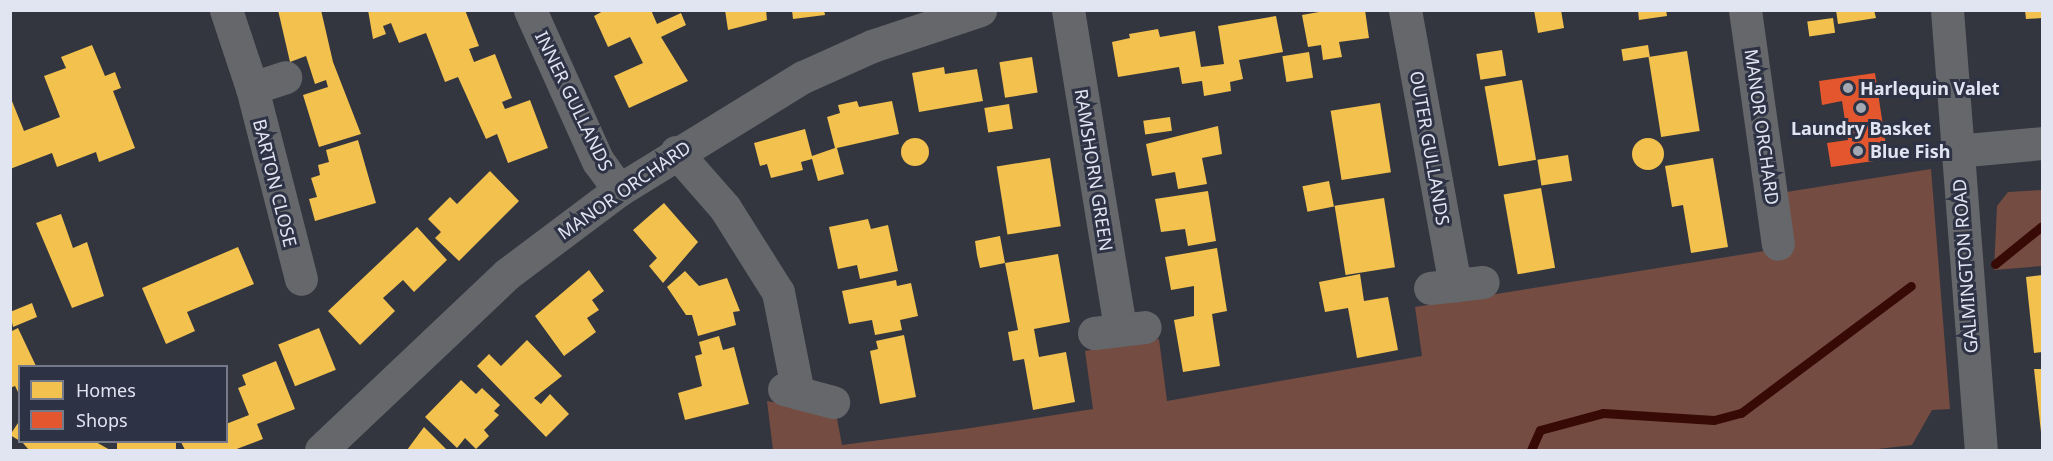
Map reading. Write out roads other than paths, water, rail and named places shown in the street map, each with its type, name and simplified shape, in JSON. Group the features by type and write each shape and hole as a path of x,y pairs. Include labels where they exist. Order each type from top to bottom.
{"street":[{"name":"BARTON CLOSE","path":"226,10 252,88 300,279"},
{"name":"INNER GULLANDS","path":"530,10 598,161 619,190"},
{"name":"MANOR ORCHARD","path":"321,450 507,274 619,190 676,152 803,77 872,46 980,10"},
{"name":"RAMSHORN GREEN","path":"1068,10 1120,330"},
{"name":"OUTER GULLANDS","path":"1406,10 1456,285"},
{"name":"MANOR ORCHARD","path":"1745,10 1778,244"},
{"name":"GALMINGTON ROAD","path":"1947,10 1956,151 1981,450"},
{"path":"252,88 285,77"},
{"path":"1956,151 2043,143"},
{"path":"676,152 724,208 778,292 791,391 833,402"}],"waterway":[{"path":"1995,264 2042,226"},
{"path":"1531,450 1540,430 1603,413 1714,420 1741,413 1911,286"}],"place":[{"name":"Harlequin Valet","path":"1848,88"},
{"name":"Laundry Basket","path":"1861,108"},
{"name":"Blue Fish","path":"1858,151"}]}
